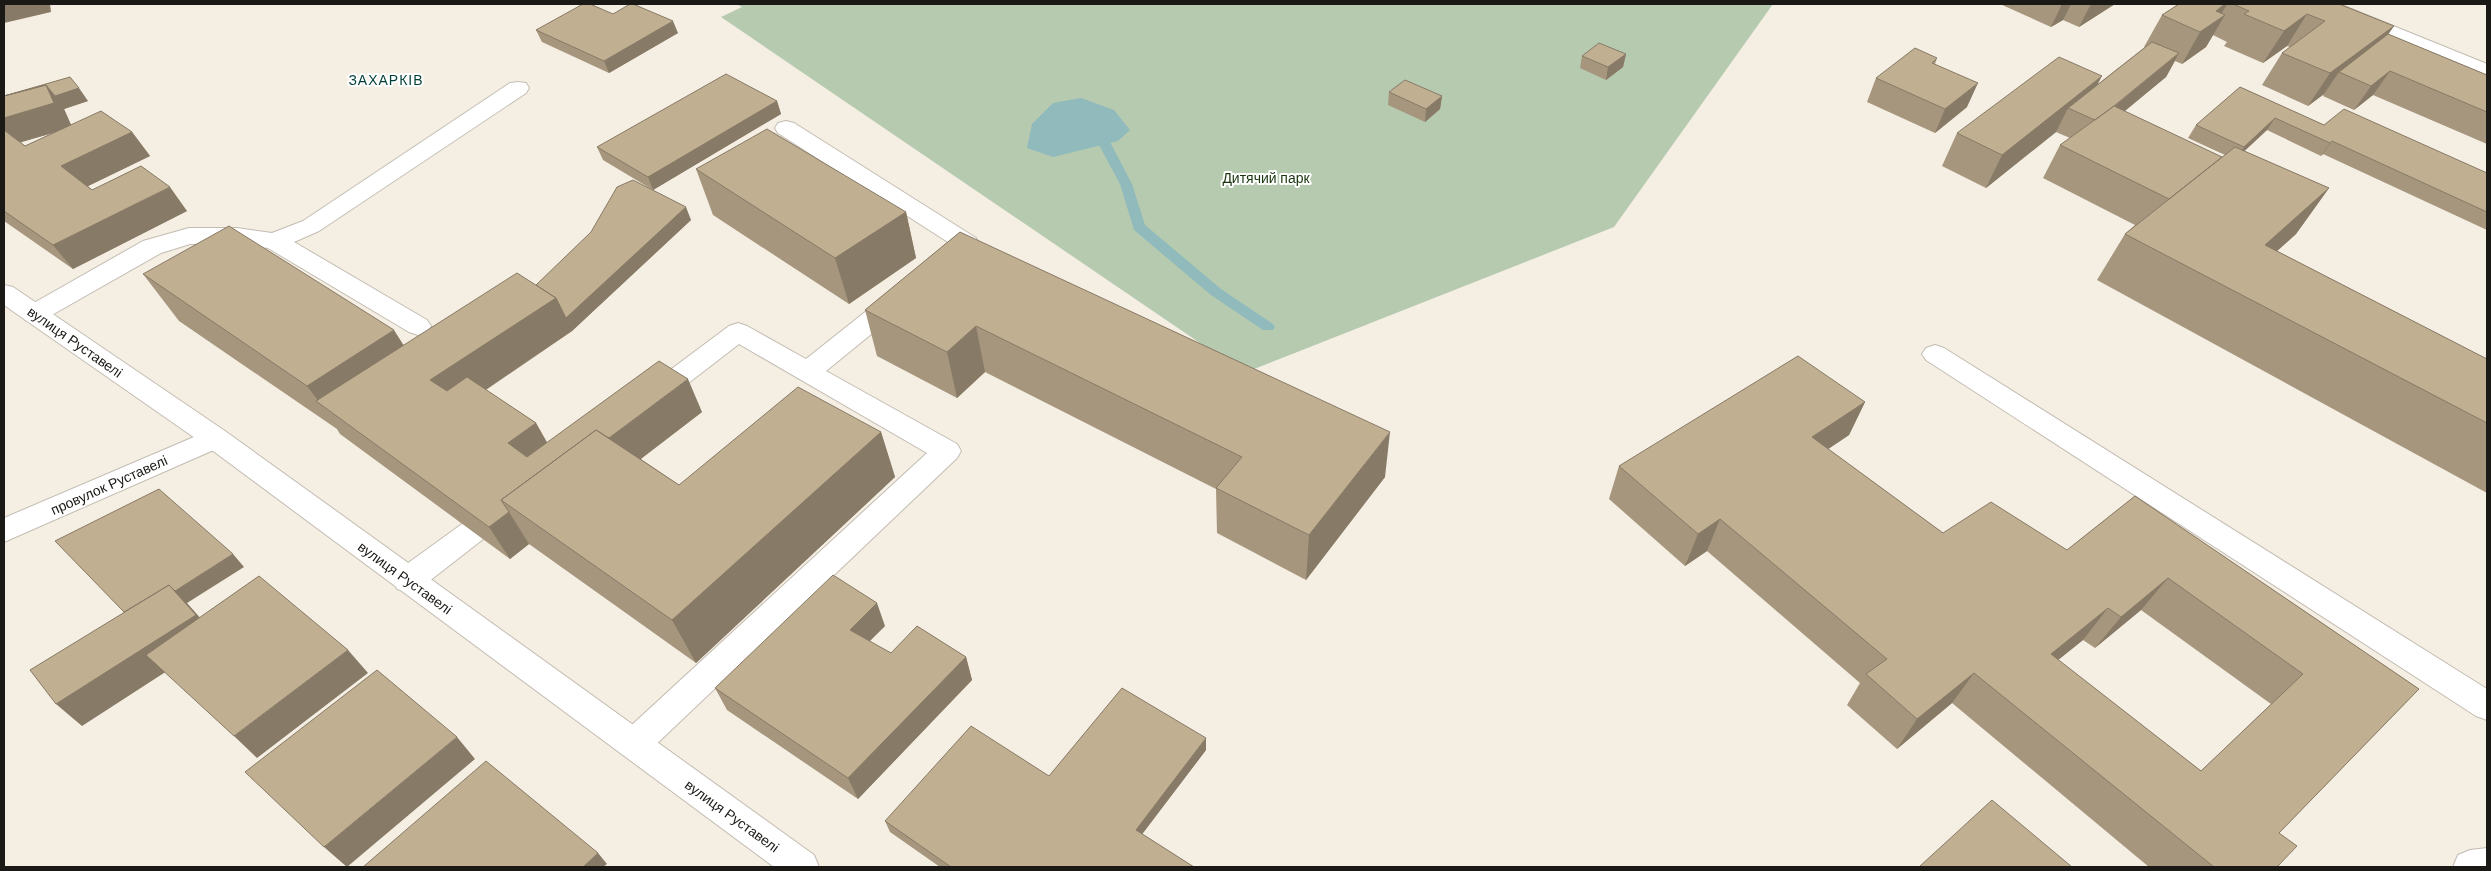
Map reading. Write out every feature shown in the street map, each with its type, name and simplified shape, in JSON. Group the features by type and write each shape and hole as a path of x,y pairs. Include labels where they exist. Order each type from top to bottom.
{"street":[{"path":"2322,4 2487,71"},
{"path":"274,242 311,226 518,88"},
{"path":"786,128 967,244 807,372"},
{"path":"34,314 152,247 189,236 237,236 274,242 418,326"},
{"name":"вулиця Руставелі","path":"4,293 215,438 802,867"},
{"path":"630,413 738,332 947,451 634,744"},
{"path":"1935,354 2487,706"},
{"name":"провулок Руставелі","path":"4,531 215,438"},
{"path":"408,580 472,532"},
{"path":"2470,867 2487,864"}],"green space":[{"name":"Дитячий парк","path":"736,4 1773,4 1614,227 1244,373 721,17 742,7"}],"water":[{"path":"1081,98 1114,110 1130,130 1118,141 1053,157 1027,148 1032,124 1053,103"}],"building":[{"path":"583,4 590,4 613,14 633,4 673,21 604,61 536,30"},
{"path":"2179,4 2225,4 2216,11 2225,15 2200,32 2162,15"},
{"path":"2233,4 2339,4 2394,26 2330,73 2282,53 2325,21 2307,14 2284,31 2244,14 2249,11"},
{"path":"2388,34 2487,75 2487,112 2390,71 2371,86 2339,72"},
{"path":"2152,42 2179,53 2095,120 2068,108"},
{"path":"1599,43 1626,54 1608,67 1582,56"},
{"path":"1915,48 1937,58 1932,63 1978,83 1945,109 1876,78"},
{"path":"2059,57 2102,76 2002,155 1957,133"},
{"path":"726,74 777,101 648,177 597,147"},
{"path":"70,77 79,88 55,96 46,85 4,96"},
{"path":"1405,80 1442,96 1426,109 1389,92"},
{"path":"46,85 54,103 4,118 4,96"},
{"path":"2240,87 2324,125 2344,109 2487,173 2487,212 2332,141 2330,143 2275,118 2244,147 2196,125"},
{"path":"2114,106 2222,157 2169,199 2060,145"},
{"path":"101,111 132,132 61,166 92,190 141,166 170,187 53,245 4,211 4,130 25,146"},
{"path":"767,129 906,212 835,258 696,169"},
{"path":"2235,147 2329,188 2265,245 2487,359 2487,423 2125,234"},
{"path":"633,180 686,207 566,318 556,298 536,285 591,232 617,187"},
{"path":"229,226 394,330 307,386 143,274"},
{"path":"960,232 1390,432 1309,535 1216,488 1242,457 976,326 947,352 865,310"},
{"path":"517,273 556,298 430,380 447,391 467,377 536,423 508,443 527,457 659,361 688,379 609,438 596,430 501,500 509,512 489,527 316,401"},
{"path":"1798,356 1865,402 1812,437 1943,533 1991,502 2067,550 2135,496 2419,689 2279,833 2297,846 2277,867 2214,867 1974,673 1917,719 1866,674 1887,659 1720,519 1698,534 1619,466","holes":["2168,578 2303,674 2201,771 2051,654 2108,608 2121,617"]},
{"path":"798,387 881,432 672,620 501,500 596,430 679,485"},
{"path":"159,489 233,554 175,591 169,585 124,612 55,541"},
{"path":"833,575 877,603 850,630 891,653 917,626 966,657 848,778 715,688"},
{"path":"259,576 348,650 234,736 146,655"},
{"path":"169,585 196,615 56,704 30,670"},
{"path":"377,670 457,737 324,847 245,772"},
{"path":"1122,688 1206,738 1136,830 1194,867 951,867 885,821 971,726 1049,776"},
{"path":"486,761 598,853 583,867 363,867"},
{"path":"1992,800 2072,867 1919,867"}],"waterway":[{"path":"1086,138 1104,142 1126,184 1139,227 1216,292 1268,327"}],"district":[{"name":"ЗАХАРКІВ","path":"386,80"}]}
